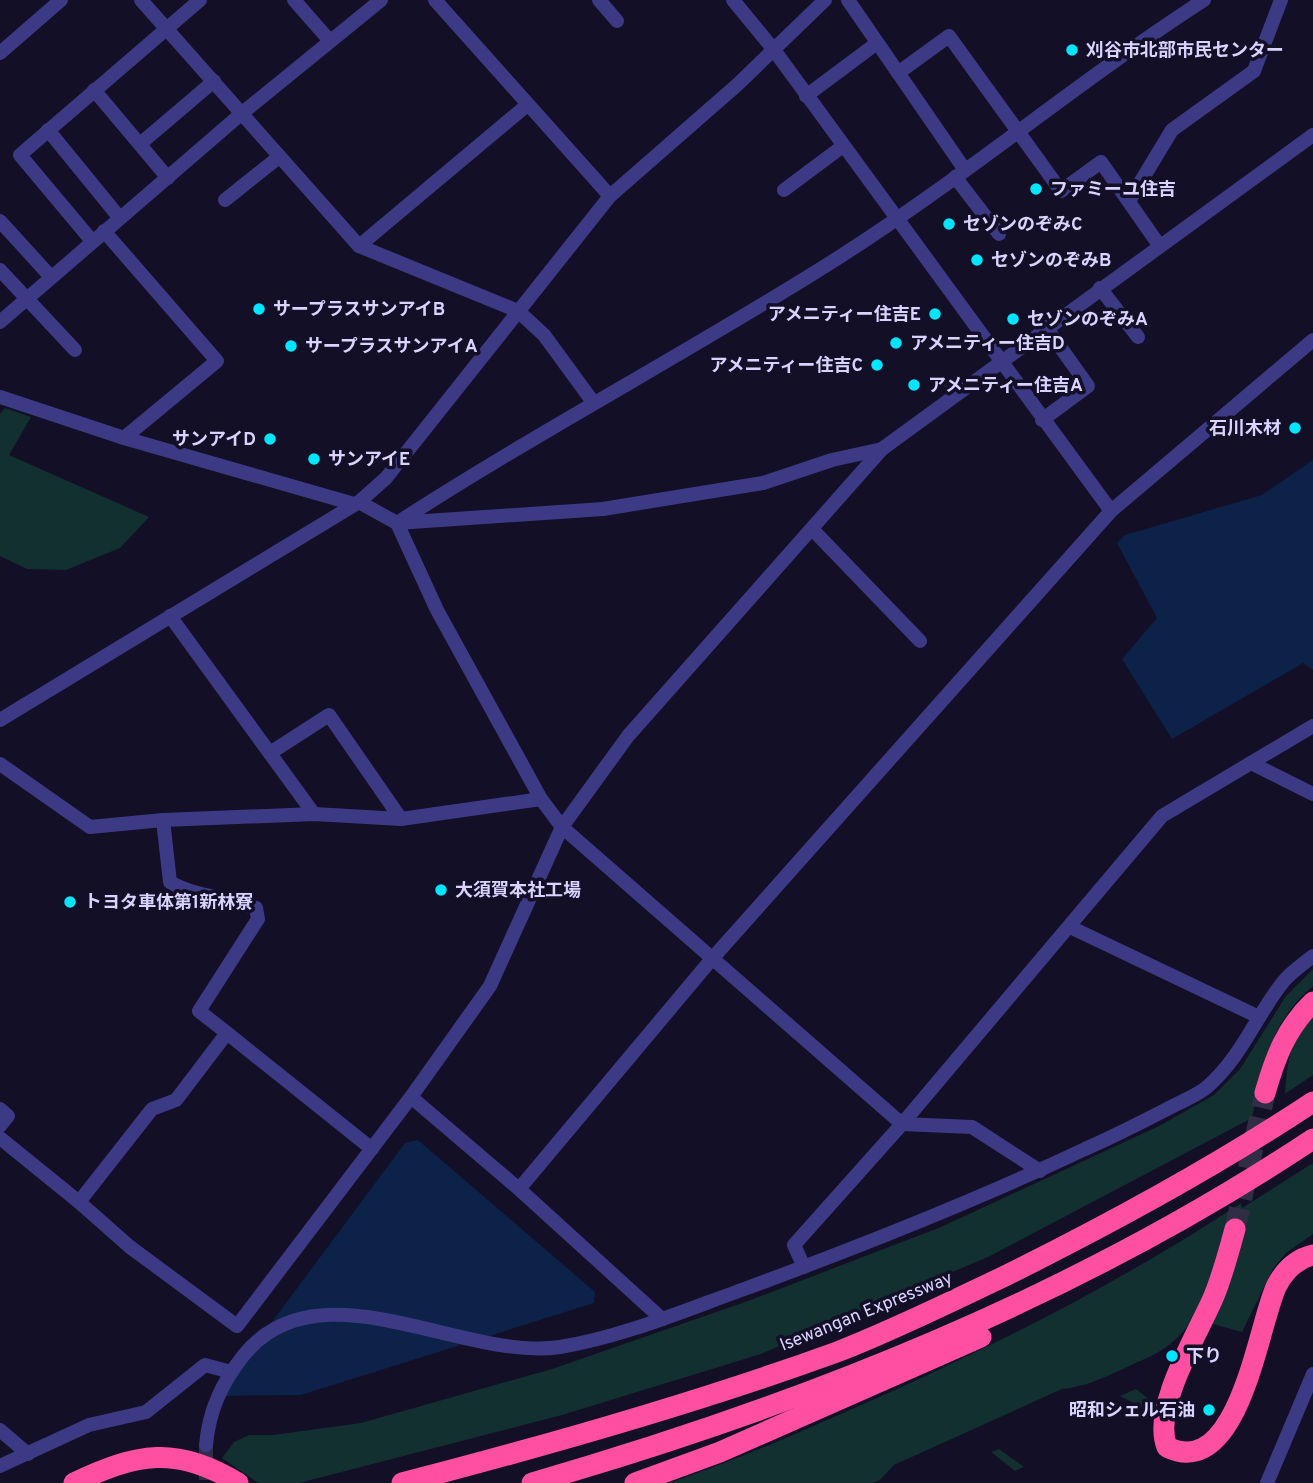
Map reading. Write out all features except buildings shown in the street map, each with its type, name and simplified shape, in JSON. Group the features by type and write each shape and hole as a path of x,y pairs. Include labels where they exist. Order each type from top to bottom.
{"highway":[{"path":"1265,1093 1283,1040 1294,1022 1313,1002"},
{"name":"Isewangan Expressway","path":"402,1483 579,1437 839,1351 951,1302 1056,1250 1313,1102"},
{"path":"635,1483 720,1452 919,1367 1030,1313 1313,1139"},
{"path":"1236,1229 1214,1297 1183,1359 1163,1429 1167,1447 1184,1459 1203,1461 1219,1453 1226,1445 1238,1420 1276,1286 1293,1264 1313,1255"},
{"path":"532,1483 719,1425 849,1378 960,1331 1157,1233"},
{"path":"74,1483 146,1456 175,1456 199,1463 238,1483"}],"street":[{"path":"0,53 61,0"},
{"path":"141,0 359,246 518,311 544,335 593,402"},
{"path":"124,438 217,361 20,155 200,0"},
{"path":"294,0 330,41"},
{"path":"0,322 119,217 381,0"},
{"path":"435,0 526,106 610,196"},
{"path":"600,0 617,22"},
{"path":"733,0 774,50 1111,511"},
{"path":"0,720 357,503 386,478 610,196 774,50 825,0"},
{"path":"848,0 898,73 999,234"},
{"path":"397,523 896,219 1133,46 1204,0"},
{"path":"1129,201 1172,130 1254,71 1281,0"},
{"path":"898,73 949,36 1061,191 1101,162 1159,245"},
{"path":"806,96 877,43"},
{"path":"140,144 214,81"},
{"path":"94,90 167,178"},
{"path":"359,246 526,106"},
{"path":"48,130 119,217"},
{"path":"0,1138 130,1247 237,1326 411,1097 490,986 562,827 628,736 882,449 1000,360 1313,135"},
{"path":"785,190 843,146"},
{"path":"225,200 279,157"},
{"path":"0,221 51,277"},
{"path":"0,270 75,350"},
{"path":"1100,288 1138,337"},
{"path":"1042,420 1088,386 1046,327"},
{"path":"519,1189 711,960 1111,511 1313,340"},
{"path":"0,397 124,438 357,503 397,523 603,509 763,483 832,460 882,449"},
{"path":"397,523 437,610 541,799 562,827 711,960 902,1124 972,1128 1040,1171"},
{"path":"813,530 920,641"},
{"path":"170,616 314,814"},
{"path":"270,753 329,715 401,819"},
{"path":"804,1266 794,1245 902,1124 1162,816 1313,726"},
{"path":"1251,763 1313,794"},
{"path":"0,764 90,827 163,820 314,814 401,819 541,799"},
{"path":"163,820 170,882 181,889 232,898 256,908 258,919 199,1011 372,1149"},
{"path":"1070,927 1259,1017"},
{"path":"206,1445 214,1405 231,1372 247,1351 266,1336 288,1325 330,1314 377,1317 478,1343 561,1347 662,1319 804,1266 1040,1171 1206,1089 1238,1053 1285,979 1313,957"},
{"path":"79,1202 152,1109 176,1100 227,1032"},
{"path":"411,1097 519,1189 662,1319"},
{"path":"0,1109 8,1115 0,1126"},
{"path":"0,1466 89,1425 146,1412 205,1365 231,1372"},
{"path":"1266,1483 1313,1374"},
{"path":"0,1430 28,1454"}],"green space":[{"path":"5,408 31,417 9,455 149,517 120,548 66,570 27,569 0,556 0,414"},
{"path":"1313,969 1313,986 1287,1015 1271,1046 1252,1118 990,1256 761,1354 562,1415 299,1483 258,1483 222,1458 234,1442 249,1435 273,1435 361,1423 552,1369 748,1301 941,1227 1159,1126 1214,1095 1240,1069 1286,996"},
{"path":"1313,1015 1313,1075 1285,1094 1291,1051 1299,1032"},
{"path":"1313,1163 1313,1234 1286,1253 1273,1269 1242,1332 1209,1323 1236,1236 1221,1239 1215,1269 1197,1313 1178,1337 1161,1350 1101,1379 1062,1389 894,1465 880,1480 873,1483 669,1483 807,1429 1002,1339 1147,1261 1241,1203 1242,1208"},
{"path":"1136,1389 1160,1408 1147,1410 1120,1396"},
{"path":"999,1449 1024,1467 1015,1471 991,1452"}],"water":[{"path":"1313,460 1313,670 1303,663 1172,739 1122,659 1157,618 1117,543 1125,535 1262,495"},
{"path":"418,1140 595,1292 594,1303 301,1395 223,1396 220,1374 263,1334 405,1143"}],"tunnel":[{"path":"1235,1229 1265,1093"},
{"path":"206,1445 206,1483"}],"place":[{"name":"刈谷市北部市民センター","path":"1072,50"},
{"name":"ファミーユ住吉","path":"1036,189"},
{"name":"セゾンのぞみC","path":"949,224"},
{"name":"セゾンのぞみB","path":"977,260"},
{"name":"サープラスサンアイB","path":"259,309"},
{"name":"アメニティー住吉E","path":"935,314"},
{"name":"セゾンのぞみA","path":"1013,319"},
{"name":"アメニティー住吉D","path":"896,343"},
{"name":"サープラスサンアイA","path":"291,346"},
{"name":"アメニティー住吉C","path":"877,365"},
{"name":"アメニティー住吉A","path":"914,385"},
{"name":"石川木材","path":"1295,428"},
{"name":"サンアイD","path":"270,439"},
{"name":"サンアイE","path":"314,459"},
{"name":"大須賀本社工場","path":"441,890"},
{"name":"トヨタ車体第1新林寮","path":"70,902"},
{"name":"下り","path":"1172,1356"},
{"name":"昭和シェル石油","path":"1209,1410"}]}
